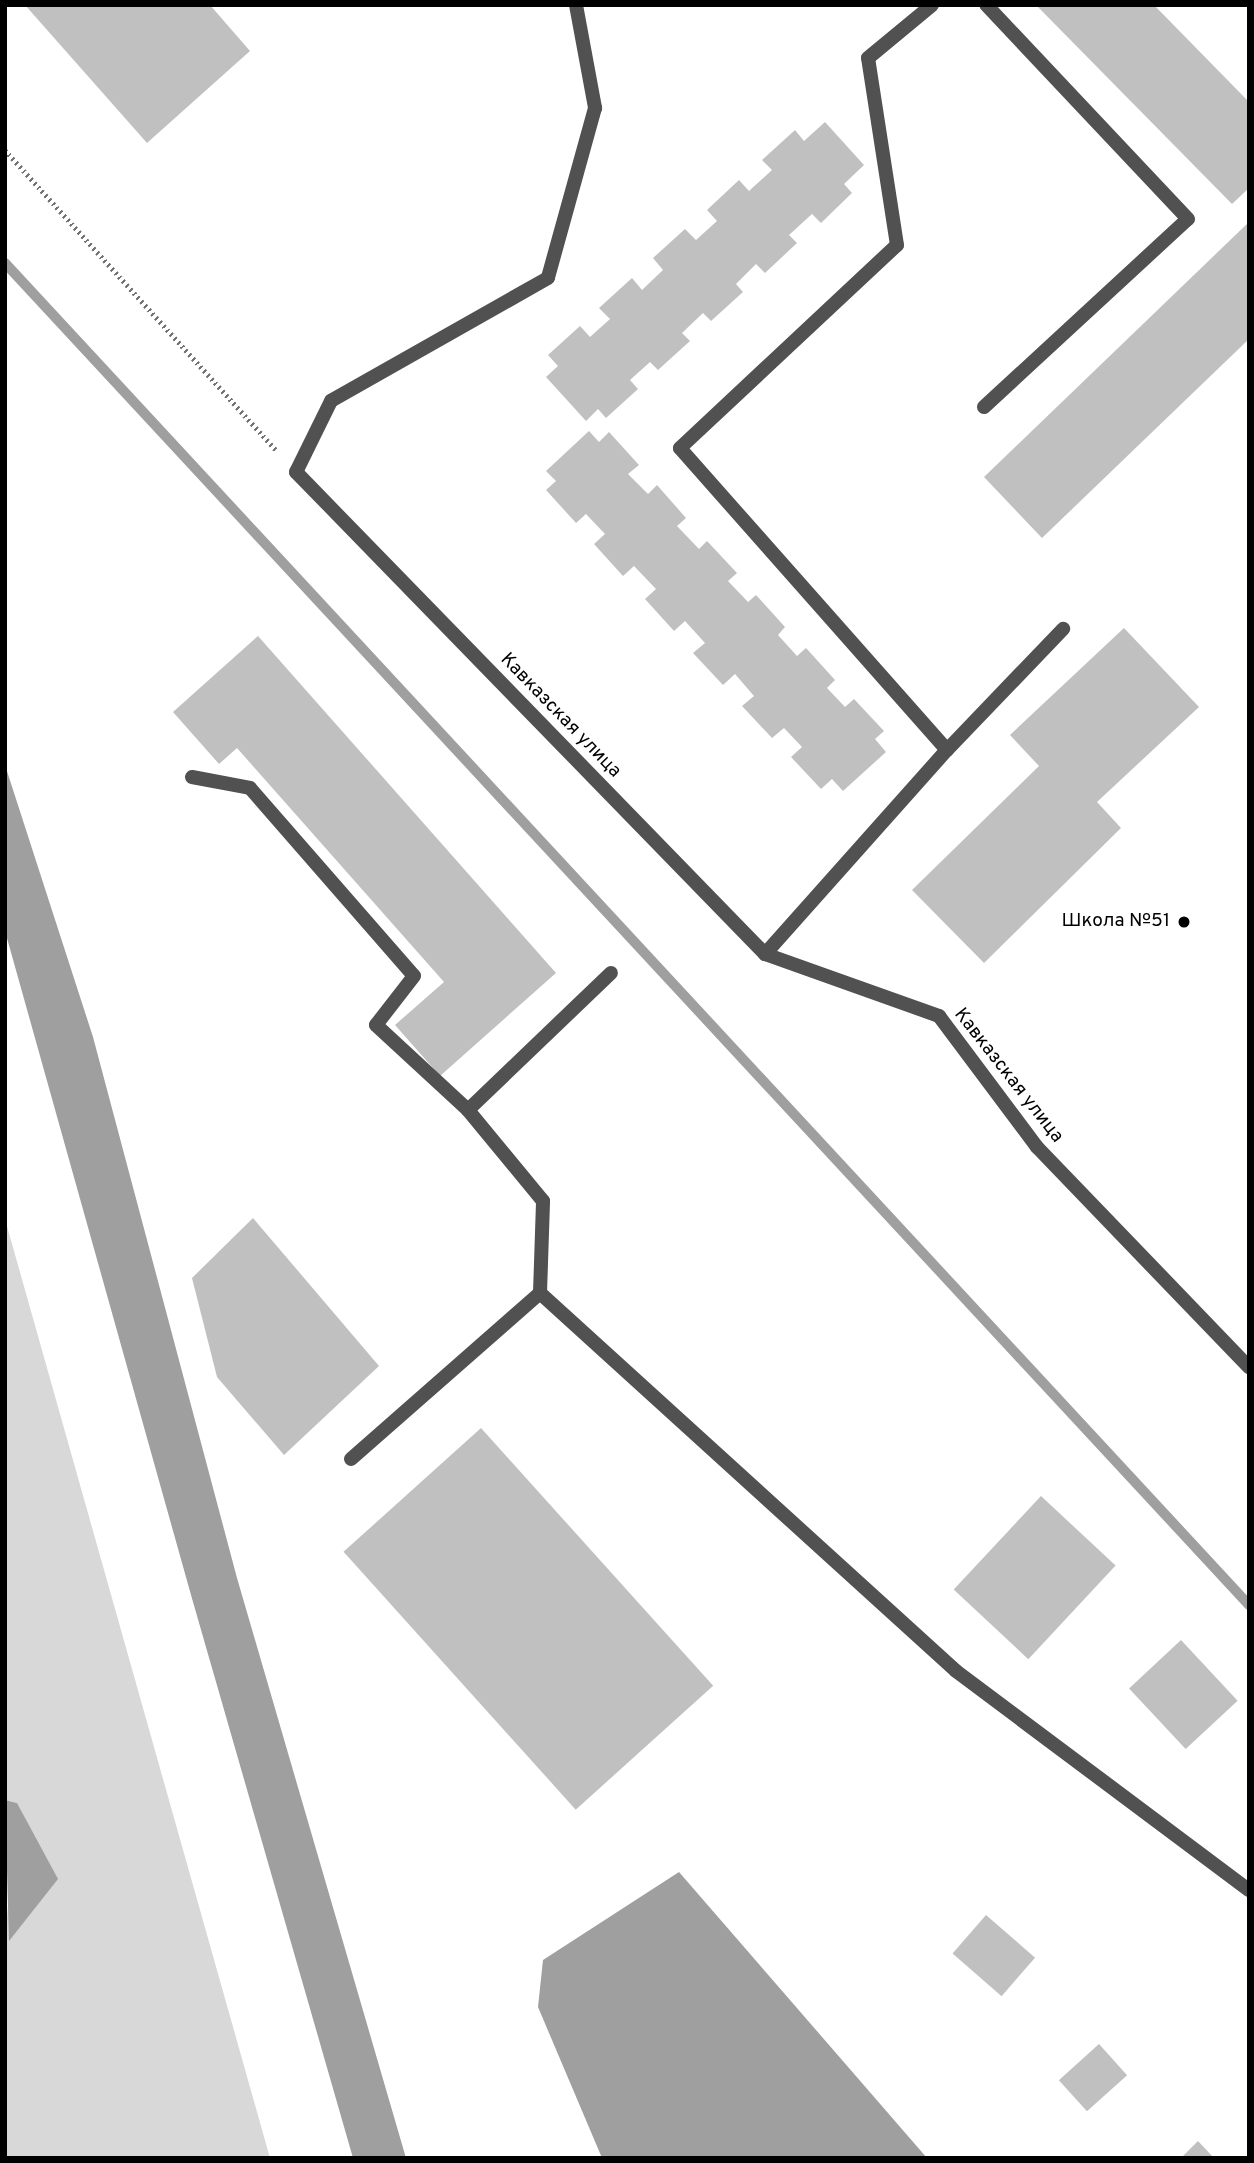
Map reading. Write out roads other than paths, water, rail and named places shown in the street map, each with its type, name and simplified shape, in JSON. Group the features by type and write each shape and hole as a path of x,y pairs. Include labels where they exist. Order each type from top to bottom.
{"street":[{"name":"Кавказская улица","path":"576,5 595,108 548,278 331,401 296,472 765,954 939,1016 1037,1147 1249,1367"},
{"path":"932,5 868,58 897,245 680,448 947,750"},
{"path":"984,407 1188,219 986,5"},
{"path":"765,954 947,750 1063,629"},
{"path":"192,777 250,788 414,976 376,1025 468,1110 543,1201 540,1293 351,1460"},
{"path":"468,1110 611,973"},
{"path":"540,1293 956,1671 1249,1890"}],"waterway":[{"path":"5,263 1249,1605"}],"place":[{"name":"Школа №51","path":"1184,922"}]}
